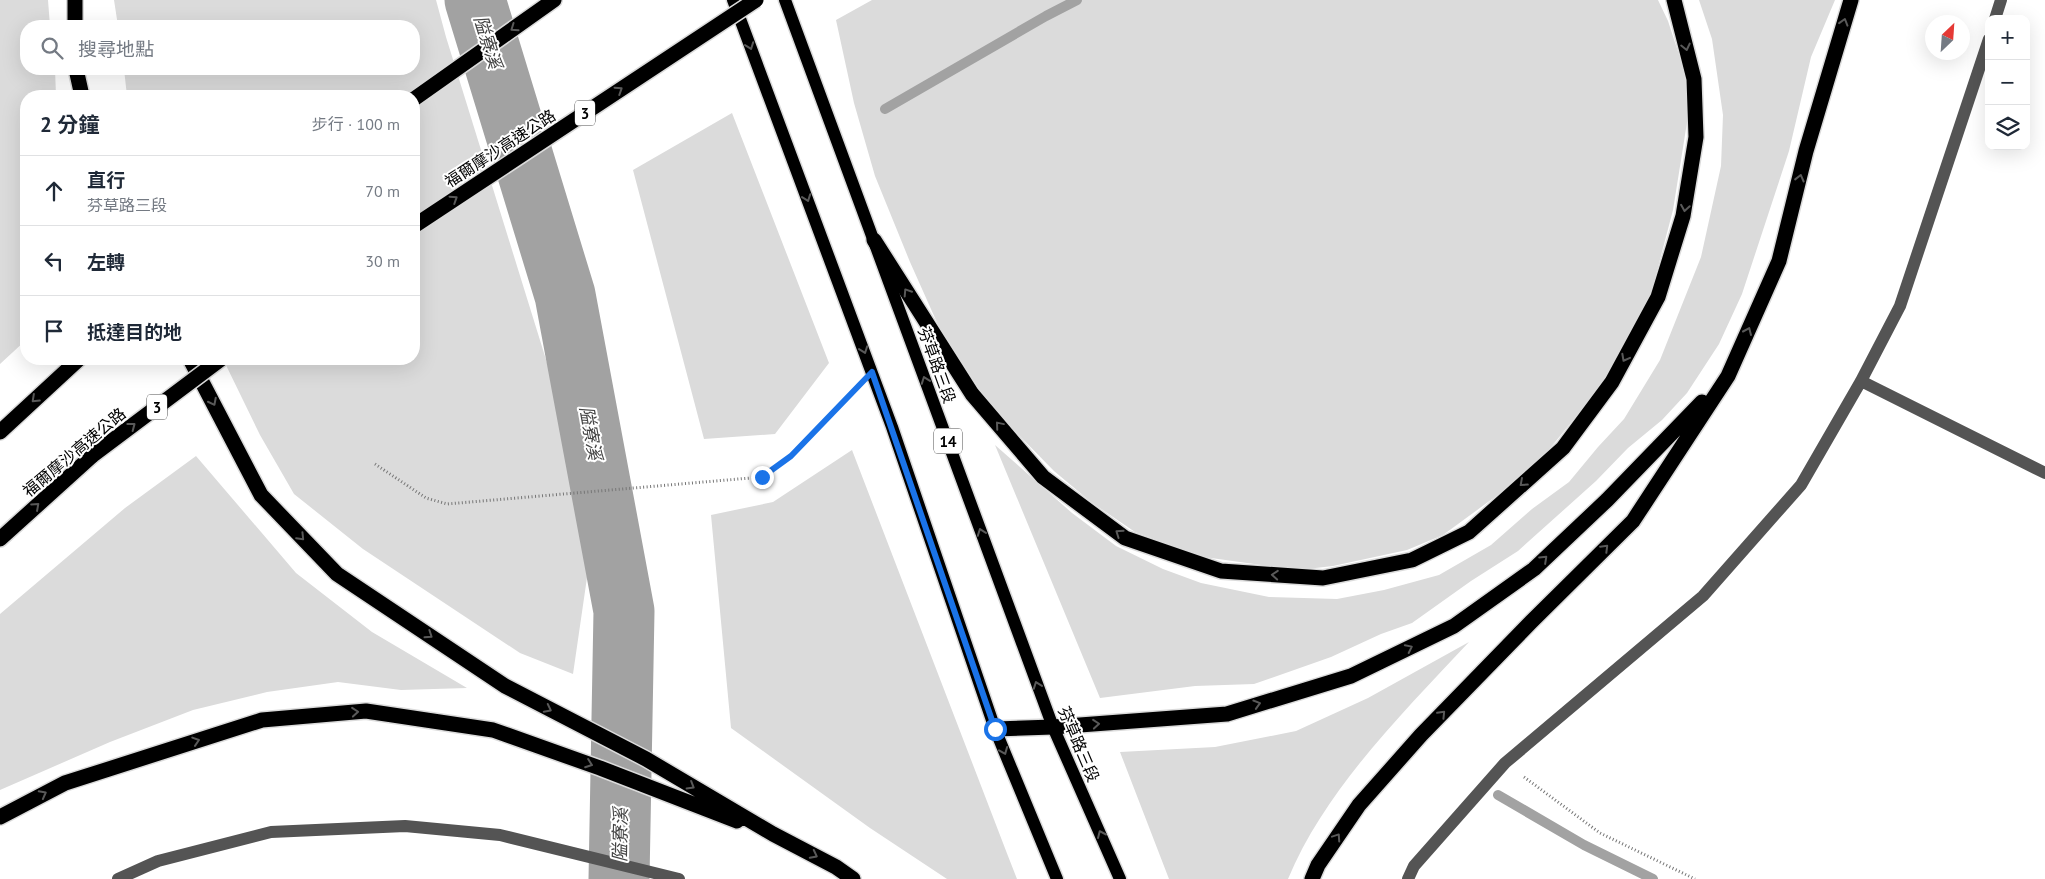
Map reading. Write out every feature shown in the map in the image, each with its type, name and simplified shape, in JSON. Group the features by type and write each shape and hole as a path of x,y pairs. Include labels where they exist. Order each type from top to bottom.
{"highway":[{"path":"75,0 75,20"},
{"path":"420,95 554,0"},
{"name":"福爾摩沙高速公路","path":"420,222 756,0"},
{"path":"874,240 972,394 1043,477 1126,538 1221,570 1231,571 1323,578 1412,560 1469,532 1563,448 1612,382 1658,297 1683,216 1696,137 1694,79 1674,0"},
{"path":"1312,879 1318,865 1359,805 1422,735 1633,521 1728,376 1779,261 1806,151 1851,0"},
{"path":"77,75 81,90"},
{"path":"0,432 72,365"},
{"path":"193,365 261,495 337,574 505,686 646,759 854,879"},
{"name":"福爾摩沙高速公路","path":"0,539 92,455 213,365"},
{"path":"995,729 1053,727 1227,714 1351,676 1454,626 1534,568 1607,500 1728,376"},
{"path":"0,817 65,782 262,720 366,711 493,730 773,834"}],"main road":[{"path":"733,0 872,372 995,729 1057,879"},
{"name":"芬草路三段","path":"785,0 1053,727 1120,879"}],"street":[{"path":"1996,15 2002,0"},
{"path":"1408,879 1414,866 1505,763 1703,596 1801,484 1861,381 1900,306 1985,51"},
{"path":"1861,381 2045,473"},
{"path":"118,879 158,861 271,832 405,826 500,835 679,879"}],"path":[{"path":"375,464 426,498 447,504 762,477 791,456 872,372"},
{"path":"1505,763 1600,833 1695,879"}],"shaded area":[{"path":"0,0 48,0 50,20 20,20 20,75 55,75 56,90 20,90 20,346 0,364"},
{"path":"114,0 436,0 570,437 590,557 573,674 520,653 363,549 294,494 260,435 226,365 420,365 420,90 126,90 125,75 420,75 420,20 117,20"},
{"path":"872,0 1658,0 1668,21 1684,70 1689,110 1673,210 1651,294 1610,374 1556,441 1529,472 1443,535 1407,550 1333,566 1298,570 1204,557 1135,532 1091,502 1054,471 1007,423 981,392 939,327 875,176 854,103 836,20"},
{"path":"1699,0 1835,0 1811,57 1789,151 1742,294 1719,344 1687,393 1662,420 1628,448 1596,481 1518,551 1471,581 1412,623 1381,634 1331,657 1254,684 1195,686 1100,698 995,445 1072,513 1116,546 1163,569 1201,583 1269,597 1337,599 1384,590 1439,575 1491,545 1532,509 1569,482 1624,419 1660,360 1701,257 1721,166 1723,115 1712,39"},
{"path":"732,113 829,363 775,434 704,439 633,170"},
{"path":"852,450 1017,879 947,879 870,828 731,728 711,515 773,502"},
{"path":"196,456 296,573 372,632 467,688 401,690 338,682 267,692 193,710 110,742 0,790 0,614 125,508"},
{"path":"1469,642 1393,724 1345,783 1323,814 1304,846 1288,879 1169,879 1120,752 1215,747 1296,731 1368,698"}],"waterway":[{"name":"隘寮溪","path":"475,0 565,295 624,611 619,879"},
{"path":"885,109 1077,0"},
{"path":"1498,795 1584,845 1653,879"}],"route":[{"path":"762,477 791,456 872,372 995,729"}]}
